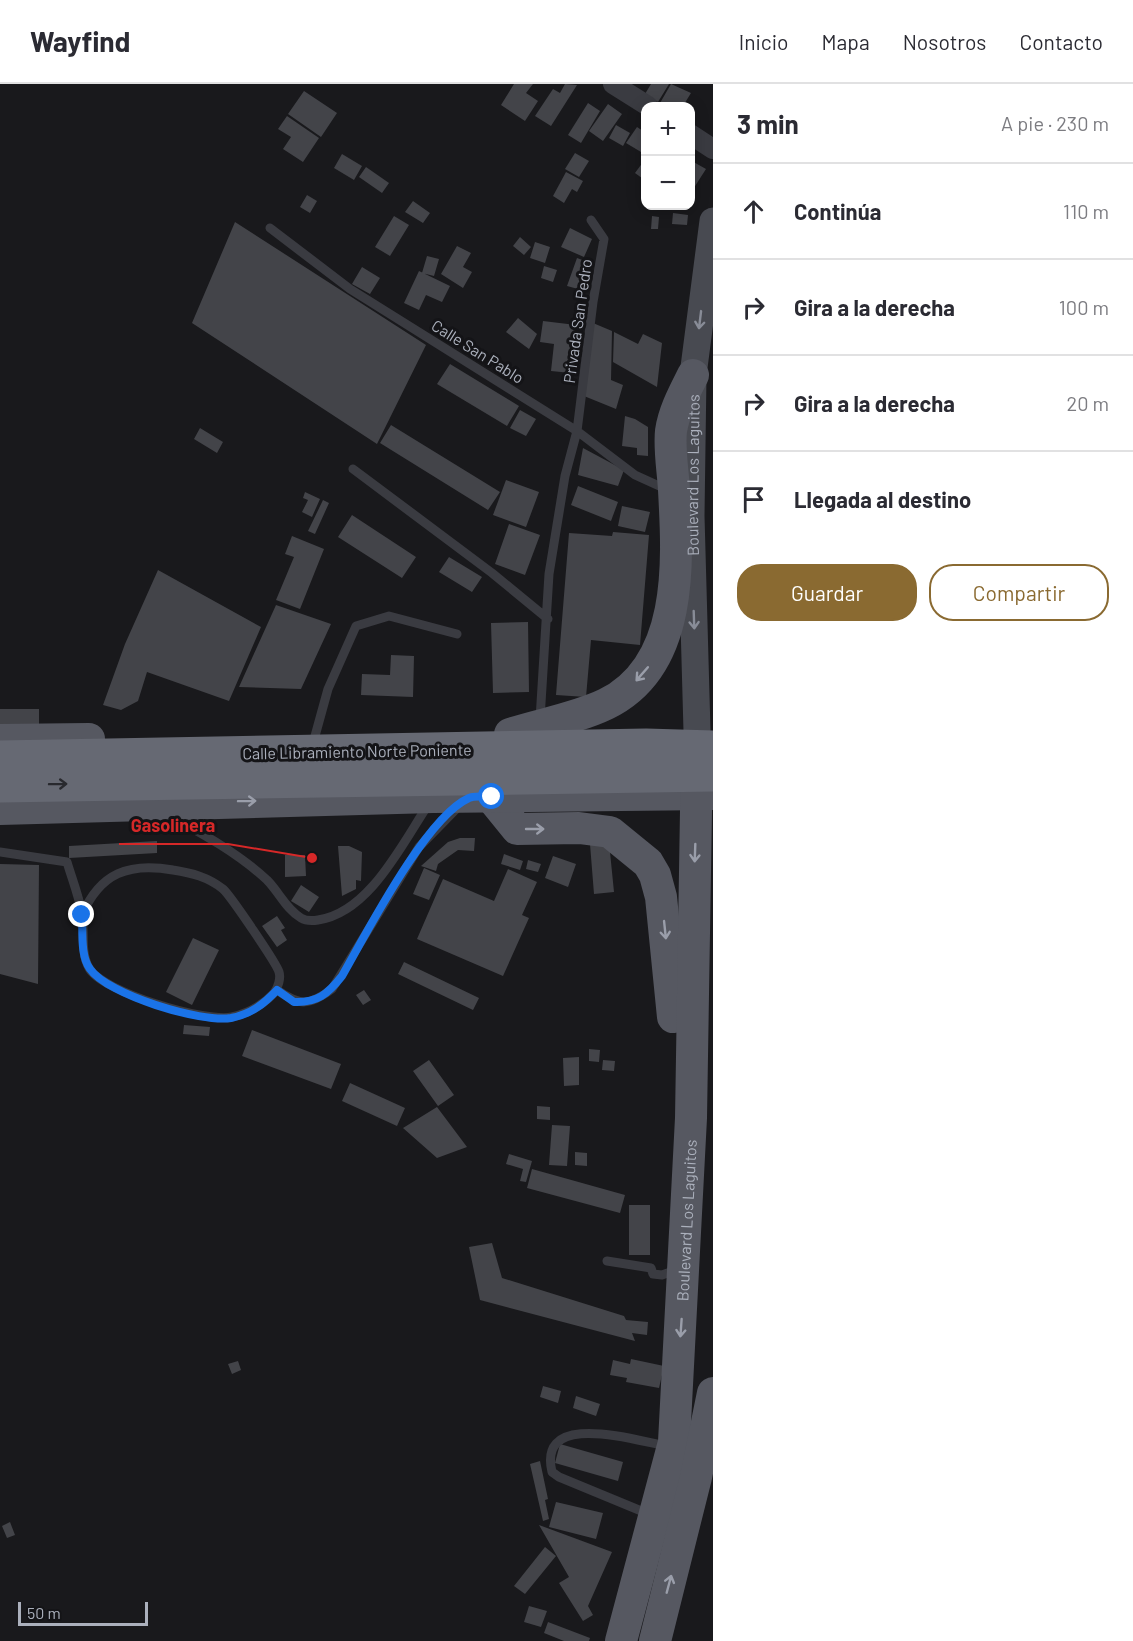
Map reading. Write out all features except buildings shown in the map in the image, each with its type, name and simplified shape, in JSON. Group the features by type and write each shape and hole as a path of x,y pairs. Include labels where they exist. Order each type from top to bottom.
{"highway":[{"name":"Calle Libramiento Norte Poniente","path":"0,757 634,746 708,736"},
{"name":"Calle Libramiento Norte Poniente","path":"0,786 708,788"}],"main road":[{"name":"Boulevard Los Laguitos","path":"655,1641 690,1443 685,1263 691,1118 691,976 708,788 708,736 691,516 693,375 713,221"},
{"path":"510,734 607,704 628,689 649,665 667,624 674,599 675,494 671,432 678,406 693,375"},
{"name":"Calle Libramiento Norte Poniente","path":"0,740 510,734 708,736"},
{"path":"0,809 480,797 708,788"},
{"path":"480,797 517,829 579,828 610,832 648,863 655,875 661,897 678,1077 682,1103 691,1118"},
{"name":"Boulevard Los Laguitos","path":"621,1641 654,1517 713,1393"}],"street":[{"path":"613,84 642,102"},
{"path":"695,137 713,149"}],"lane":[{"name":"Privada San Pedro","path":"540,725 549,574 565,476 577,430 593,302 604,239 591,220"},
{"name":"Calle San Pablo","path":"270,228 350,289 577,430 635,475 675,494"},
{"path":"353,470 492,573 548,619"},
{"path":"315,736 328,689 356,626 389,616 457,634"},
{"path":"148,804 215,841 268,881 296,914 310,921 338,916 361,898 377,881 433,797"},
{"path":"277,990 294,1002 318,999 332,990 419,847 449,814 480,797"},
{"path":"0,852 67,862 82,915 83,943 89,969 107,984 140,999 202,1015 230,1018 262,1006 277,990 280,973 274,960 225,891 201,875 151,866 125,870 105,880 90,897 82,915"},
{"path":"607,1261 651,1268 653,1274 662,1275 676,1270 685,1263"},
{"path":"654,1517 552,1472 551,1457 556,1444 573,1433 690,1443"}],"place":[{"name":"Gasolinera","path":"312,858"}],"route":[{"path":"82,915 83,943 89,969 107,984 140,999 176,1010 230,1018 262,1006 277,990 294,1002 318,999 332,990 342,976 419,847 449,814 469,798 492,797"}]}
